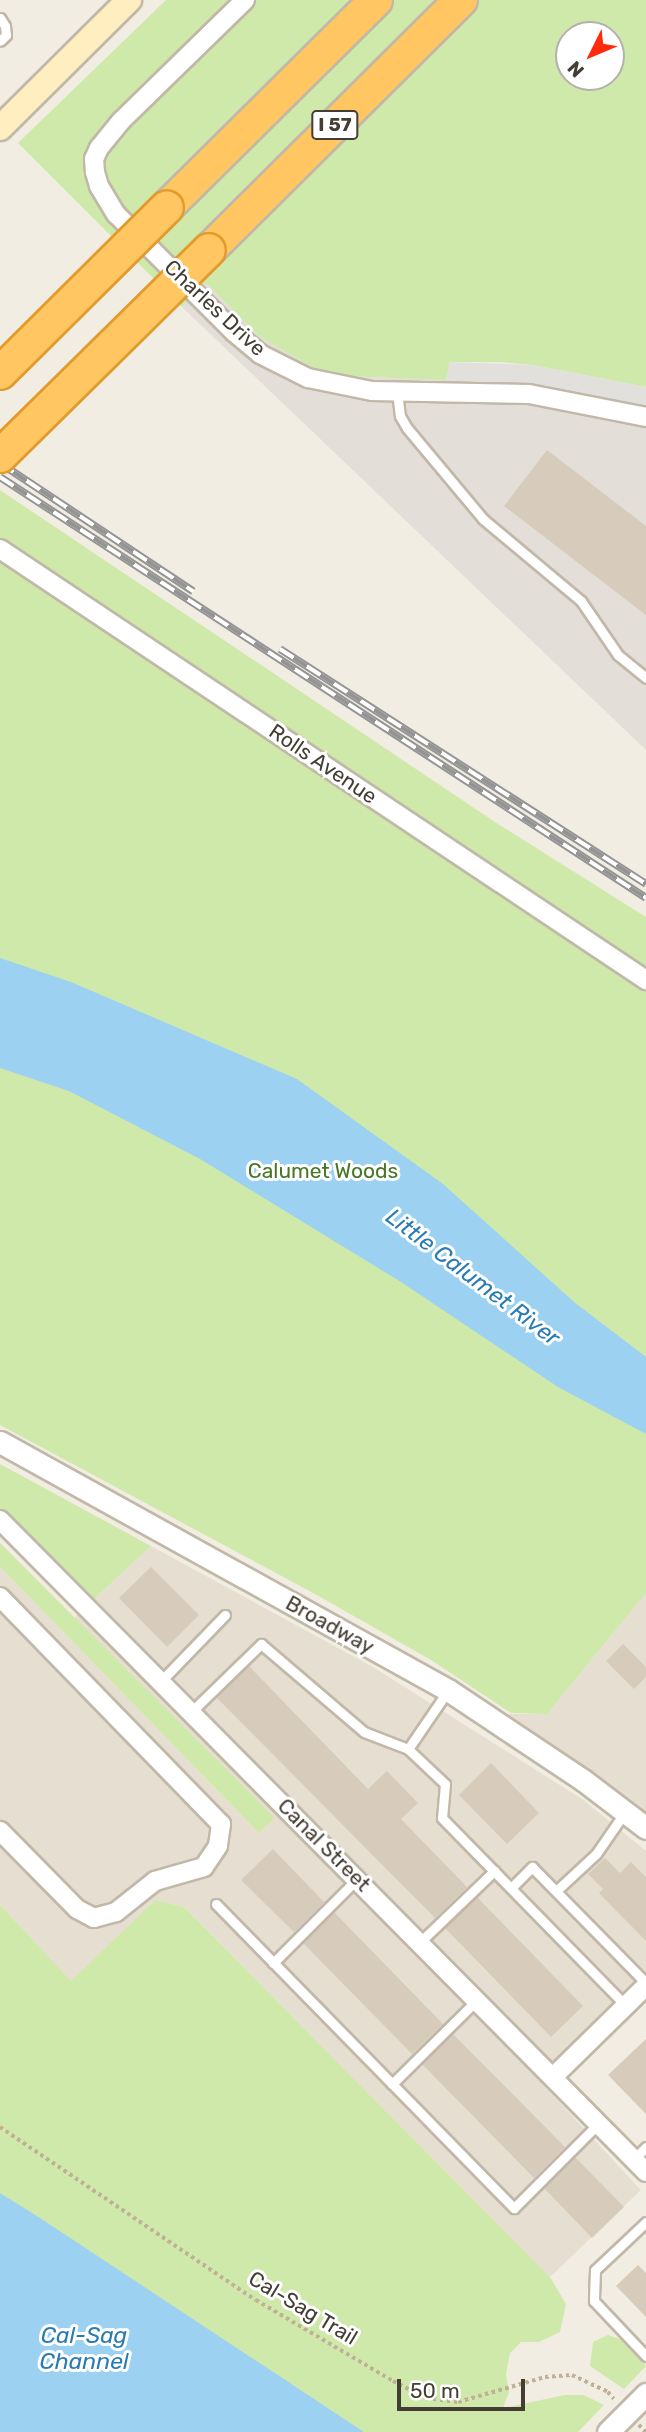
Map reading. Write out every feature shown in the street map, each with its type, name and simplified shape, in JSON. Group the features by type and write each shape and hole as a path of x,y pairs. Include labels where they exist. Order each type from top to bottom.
{"highway":[{"path":"0,373 376,0"},
{"name":"I 57","path":"0,456 461,0"}],"main road":[{"path":"0,128 129,0"}],"street":[{"name":"Charles Drive","path":"245,0 107,138 94,159 99,186 116,214 234,332 260,354 284,367 329,384 372,391 529,394 646,416"},
{"name":"Rolls Avenue","path":"0,548 646,979"},
{"name":"Broadway","path":"0,1442 449,1690 646,1828"},
{"name":"Canal Street","path":"0,1520 599,2123 642,2160"},
{"path":"0,1597 221,1824 218,1846 204,1867 155,1881 116,1912 94,1918 77,1909 0,1831"},
{"path":"553,2077 646,1985"},
{"path":"608,2432 646,2393"}],"lane":[{"path":"0,18 6,35 0,41"},
{"path":"397,392 400,416 407,428 483,519 581,601 618,655 646,678"},
{"path":"160,1681 225,1615"},
{"path":"191,1712 261,1644 364,1732 408,1749 445,1784 442,1818 626,2006"},
{"path":"408,1749 449,1690"},
{"path":"556,1891 596,1854 625,1812"},
{"path":"511,1888 532,1867 646,1985"},
{"path":"419,1942 494,1871"},
{"path":"273,1963 357,1879"},
{"path":"216,1904 514,2208 599,2123"},
{"path":"393,2084 477,2000"},
{"path":"646,2222 595,2270 594,2301 646,2356"}],"path":[{"name":"Cal-Sag Trail","path":"0,2127 256,2300 426,2398 457,2402 545,2377 572,2375 608,2392 616,2401"},
{"path":"641,2426 646,2432"}],"shaded area":[{"path":"206,283 260,337 312,367 344,376 646,387 646,750 182,307"},
{"path":"450,362 533,365 646,387 646,427 516,403 441,402"},
{"path":"151,1546 373,1667 582,1799 646,1851 646,1976 538,2079 641,2190 550,2277 184,1907 155,1900 71,1982 0,1905 0,1567 259,1833 275,1818 74,1618"},
{"path":"646,1593 646,1813 508,1714 547,1714"}],"green space":[{"path":"166,0 646,0 646,387 533,365 499,362 450,362 446,380 344,376 312,367 260,337 206,283 182,307 18,143"},
{"name":"Calumet Woods","path":"0,490 498,824 646,917 646,1593 547,1714 511,1713 431,1660 315,1594 0,1425"},
{"path":"0,1464 151,1546 92,1601 0,1509"},
{"path":"0,1543 275,1818 259,1833 0,1567"},
{"path":"155,1900 184,1907 550,2277 566,2304 560,2332 539,2342 521,2342 510,2353 506,2374 509,2392 503,2408 565,2395 584,2395 604,2405 578,2432 364,2432 0,2193 0,1905 71,1981"},
{"path":"608,2335 620,2339 646,2366 624,2389 590,2366 593,2342"}],"water":[{"name":"Little Calumet River","path":"0,958 71,982 297,1079 443,1184 574,1302 646,1357 646,1434 558,1387 401,1282 200,1159 69,1091 0,1068"},
{"name":"Cal-Sag Channel","path":"0,2193 40,2218 364,2432 0,2432"}],"building":[{"path":"547,450 646,526 646,615 504,506"},
{"path":"151,1567 199,1615 167,1647 119,1598"},
{"path":"623,1644 646,1667 646,1677 634,1689 606,1661"},
{"path":"249,1666 368,1789 387,1771 418,1803 401,1819 467,1887 435,1918 216,1697"},
{"path":"491,1763 539,1813 507,1844 459,1795"},
{"path":"273,1849 324,1902 294,1932 241,1880"},
{"path":"605,1858 620,1873 631,1862 646,1877 646,1941 599,1893 603,1889 588,1874"},
{"path":"477,1897 583,2006 551,2037 445,1928"},
{"path":"334,1912 443,2024 412,2054 303,1943"},
{"path":"453,2034 565,2147 534,2178 422,2064"},
{"path":"646,2039 646,2114 608,2075"},
{"path":"575,2157 624,2207 592,2238 544,2188"},
{"path":"638,2265 646,2273 646,2317 616,2286"}],"railway":[{"path":"0,463 193,591"},
{"path":"0,477 646,898"},
{"path":"280,649 646,884"}]}
